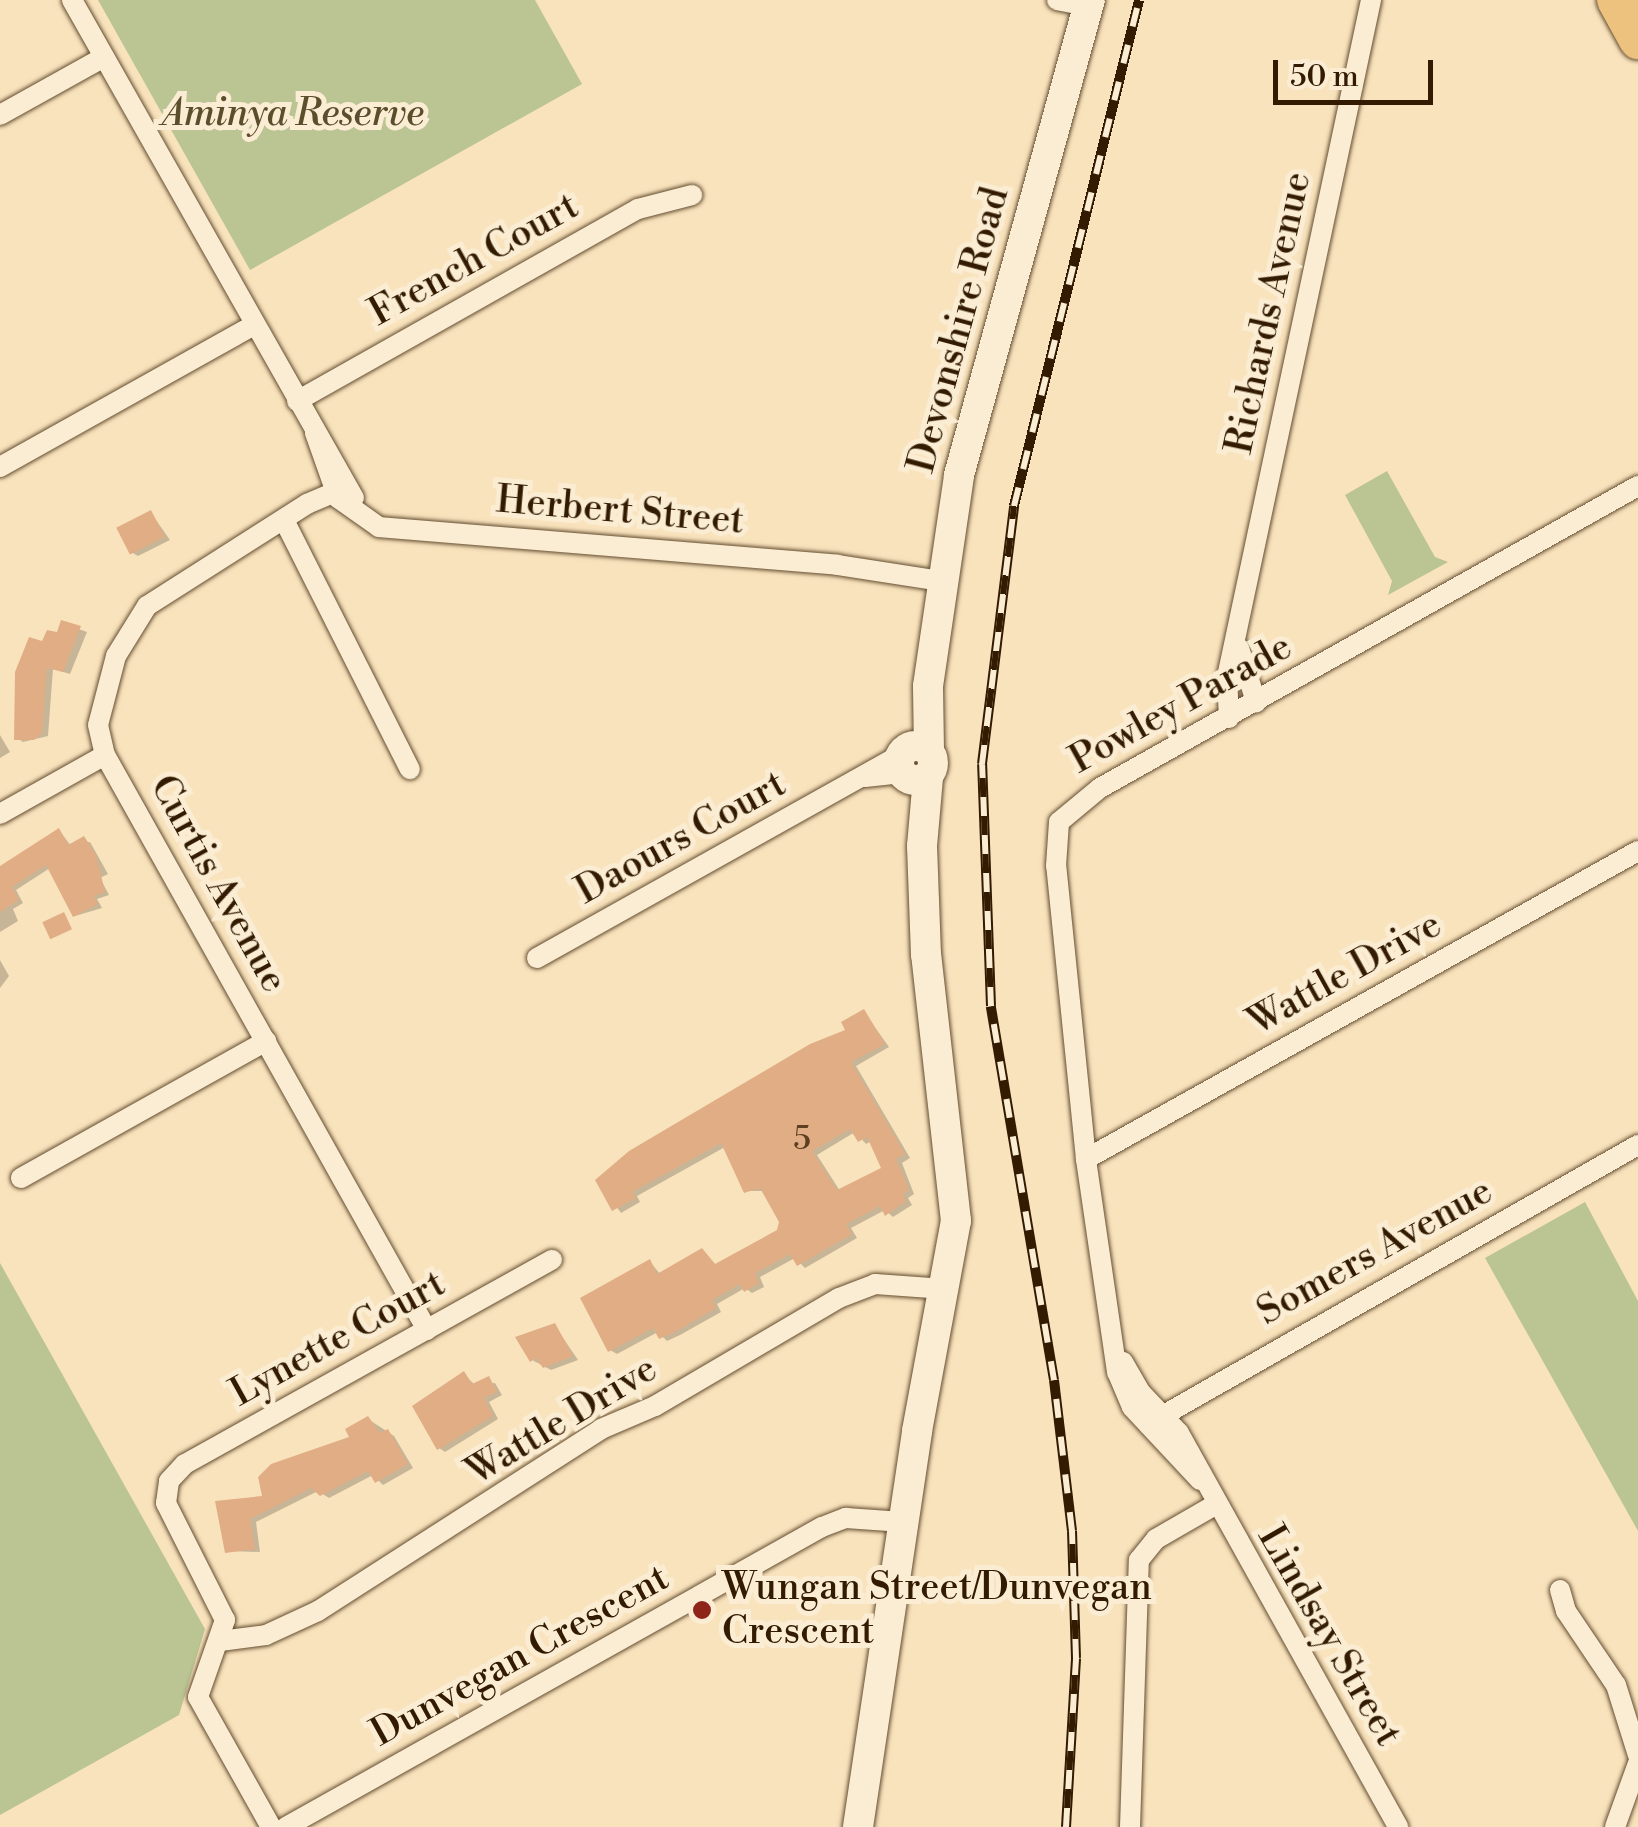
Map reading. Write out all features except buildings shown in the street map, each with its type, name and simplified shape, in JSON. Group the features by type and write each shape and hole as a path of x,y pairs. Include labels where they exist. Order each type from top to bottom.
{"highway":[{"path":"1616,0 1638,40"}],"street":[{"name":"Herbert Street","path":"72,0 315,433 339,492 397,526 941,573"},
{"path":"1057,0 1089,3"},
{"name":"Richards Avenue","path":"1229,718 1228,678 1372,0"},
{"name":"Devonshire Road","path":"858,1827 903,1522 956,1221 955,1171 926,955 922,846 912,764 928,686 941,573 980,386 1089,3"},
{"path":"0,115 104,57"},
{"name":"French Court","path":"296,401 638,208 692,196"},
{"path":"0,467 254,325"},
{"name":"Powley Parade","path":"1086,1159 1056,866 1059,822 1073,805 1638,486"},
{"name":"Curtis Avenue","path":"339,492 180,581 134,621 99,711 105,755 427,1330"},
{"path":"285,522 410,770"},
{"name":"Richards Avenue","path":"1238,642 1256,702"},
{"path":"0,814 105,755"},
{"name":"Daours Court","path":"537,958 858,779 912,764"},
{"name":"Wattle Drive","path":"1086,1159 1638,851"},
{"path":"21,1178 266,1041"},
{"name":"Somers Avenue","path":"1156,1419 1638,1145"},
{"name":"Lindsay Street","path":"1086,1159 1122,1388 1156,1419 1200,1480 1398,1827"},
{"name":"Lynette Court","path":"220,1642 223,1610 172,1516 166,1487 186,1464 552,1260"},
{"name":"Wattle Drive","path":"220,1642 266,1636 318,1611 600,1430 655,1406 839,1298 875,1284 945,1289"},
{"path":"1130,1827 1139,1560 1156,1539 1215,1505"},
{"name":"Dunvegan Crescent","path":"286,1827 822,1527 846,1518 903,1522"},
{"path":"1560,1590 1566,1611 1616,1686 1638,1755"},
{"path":"220,1642 198,1697 271,1827"},
{"path":"1615,1827 1638,1763"}],"green space":[{"name":"Aminya Reserve","path":"98,0 535,0 582,84 250,270"},
{"path":"1387,471 1435,557 1448,562 1388,595 1392,581 1345,495"},
{"path":"1585,1202 1638,1301 1638,1531 1485,1258"},
{"path":"0,1263 205,1629 179,1715 0,1815"}],"railway":[{"path":"1066,1827 1076,1658 1072,1531 1054,1380 991,1006 982,764 1014,506 1139,0"}],"place":[{"name":"Wungan Street/Dunvegan Crescent","path":"702,1610"}]}
